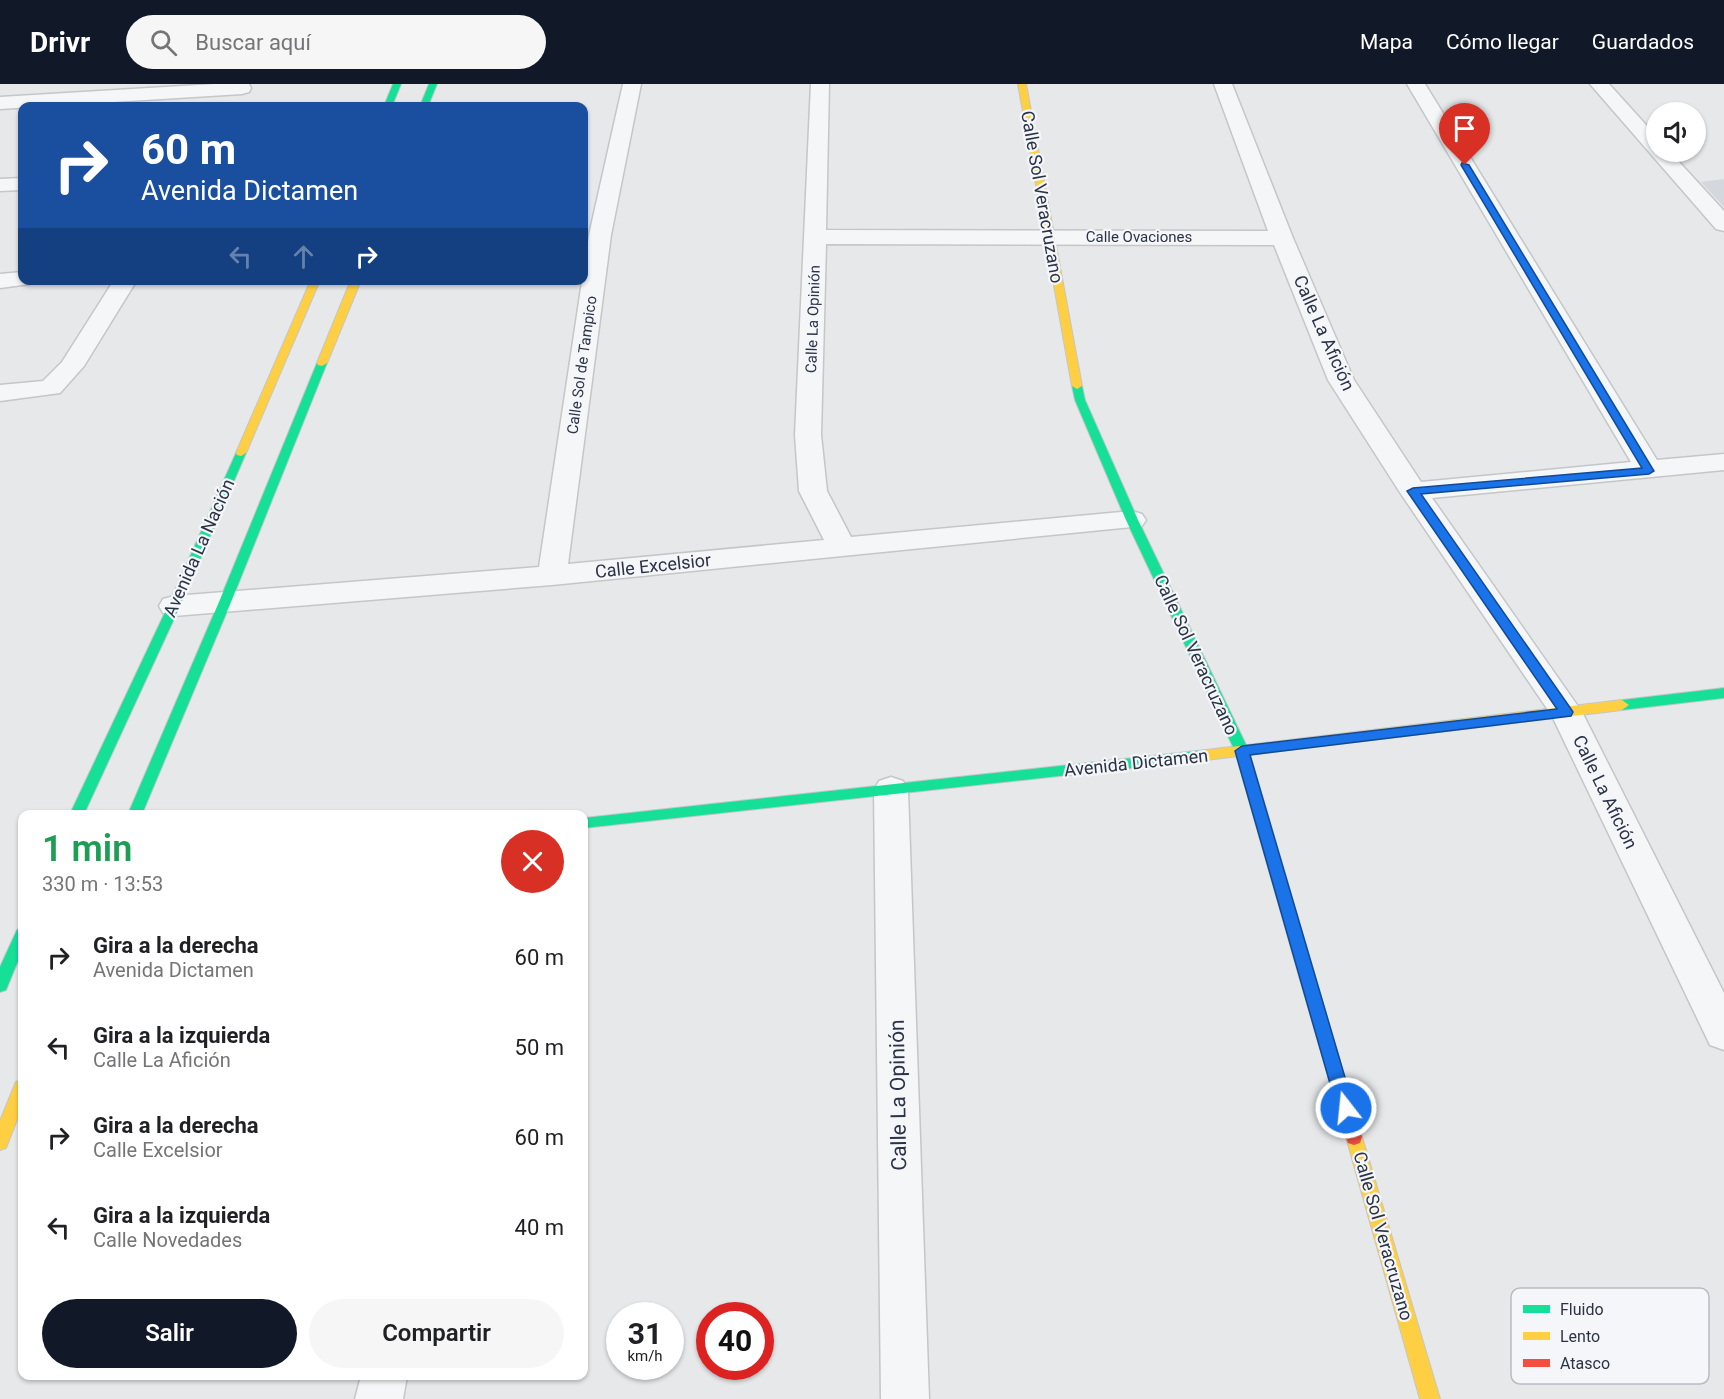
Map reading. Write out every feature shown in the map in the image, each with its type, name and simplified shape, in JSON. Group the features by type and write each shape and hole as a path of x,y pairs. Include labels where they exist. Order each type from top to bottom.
{"street":[{"path":"390,102 398,84"},
{"path":"426,102 433,84"},
{"name":"Calle Sol de Tampico","path":"588,270 592,236 632,84"},
{"name":"Calle La Opinión","path":"820,84 808,435 809,465 813,491 842,547"},
{"name":"Calle Sol Veracruzano","path":"1022,84 1048,237 1080,400 1132,520 1242,751 1430,1399"},
{"name":"Calle La Afición","path":"1223,84 1282,238 1341,380 1413,491 1566,712 1723,1031"},
{"path":"1416,84 1649,471"},
{"path":"1599,84 1646,137"},
{"path":"0,103 243,86"},
{"path":"233,102 243,86"},
{"path":"1668,162 1724,224"},
{"path":"0,185 18,184"},
{"name":"Calle Ovaciones","path":"816,237 1282,238"},
{"path":"0,281 18,279"},
{"path":"0,393 51,388 72,366 123,285"},
{"name":"Avenida La Nación","path":"79,810 174,606 314,285"},
{"path":"137,810 225,602 354,285"},
{"name":"Calle Sol de Tampico","path":"552,575 586,285"},
{"path":"1413,491 1649,471 1724,462"},
{"name":"Calle Excelsior","path":"174,606 552,575 1132,520"},
{"name":"Avenida Dictamen","path":"588,823 1242,751 1724,693"},
{"name":"Calle La Opinión","path":"891,790 905,1399"},
{"path":"0,985 18,943"},
{"path":"0,1142 18,1097"},
{"path":"379,1399 383,1380"}],"shaded area":[{"path":"1724,179 1724,207 1701,182"}],"traffic: fast":[{"path":"390,102 397,84"},
{"path":"426,102 433,84"},
{"path":"137,810 225,602 322,363"},
{"path":"1077,386 1080,400 1132,520 1242,751 1307,976"},
{"path":"79,810 174,606 241,453"},
{"path":"1622,705 1724,693"},
{"path":"588,823 1206,755"},
{"path":"0,985 18,943"}],"traffic: slow":[{"path":"1022,84 1077,386"},
{"path":"241,453 314,285"},
{"path":"322,363 354,285"},
{"path":"1206,755 1622,705"},
{"path":"0,1142 18,1097"},
{"path":"1354,1137 1430,1399"}],"traffic: jam":[{"path":"1307,976 1354,1137"}],"route":[{"path":"1346,1108 1242,751 1566,712 1413,491 1649,471 1465,165"}]}
